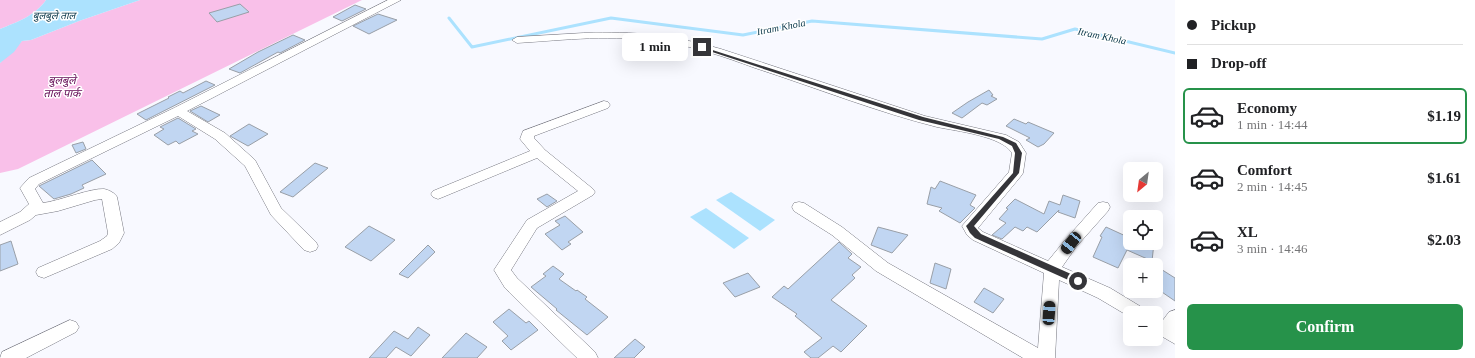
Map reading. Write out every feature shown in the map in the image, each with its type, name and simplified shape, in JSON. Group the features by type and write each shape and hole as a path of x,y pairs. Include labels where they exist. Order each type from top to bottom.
{"street":[{"path":"0,229 32,210 36,204 27,188 34,181 178,111 396,0"},
{"path":"518,40 590,35 652,37 688,43 717,51 921,119 1001,138 1014,145 1019,153 1016,173 970,226 972,231 978,236 1052,268 1104,293 1125,306"},
{"path":"589,358 511,283 502,270 532,224 588,192 526,140 528,134 604,105"},
{"path":"178,111 220,136 250,163 276,211 310,246"},
{"path":"438,194 534,154 540,153"},
{"path":"32,210 43,210 94,195 104,194 110,197 116,233 114,239 106,245 44,272"},
{"path":"799,207 837,231 882,267 1039,358"},
{"path":"1046,358 1052,268 1071,243 1103,207"},
{"path":"8,358 70,327"}],"green space":[{"path":"0,0 46,0 42,6 31,14 0,29"},
{"name":"बुलबुले ताल पार्क","path":"140,0 362,0 18,169 0,173 0,63 22,41 31,40 79,21"}],"water":[{"name":"बुलबुले ताल","path":"46,0 140,0 79,21 31,40 22,41 14,52 0,63 0,29 31,14 42,6"},
{"path":"731,192 775,220 760,231 716,200"},
{"path":"706,208 749,238 734,249 690,217"}],"building":[{"path":"240,4 249,12 217,22 209,13"},
{"path":"355,5 366,9 342,21 333,17"},
{"path":"378,14 397,20 369,34 353,26"},
{"path":"293,35 305,40 280,53 278,52 240,73 229,69 258,52"},
{"path":"206,81 215,85 146,120 137,114 180,91 183,93"},
{"path":"989,90 993,95 991,96 997,99 987,105 982,103 962,118 952,113 968,102"},
{"path":"201,106 220,115 208,122 190,111"},
{"path":"178,118 196,129 192,131 198,134 179,144 176,141 168,145 154,135 164,129 160,127"},
{"path":"1014,119 1026,124 1028,122 1054,133 1044,144 1038,147 1026,140 1030,138 1006,126"},
{"path":"249,124 268,134 248,146 230,136"},
{"path":"83,142 86,149 76,153 72,145"},
{"path":"92,160 106,174 82,185 84,188 54,199 39,186"},
{"path":"315,163 328,168 293,197 280,192"},
{"path":"940,181 976,195 970,205 975,208 960,223 939,211 942,208 927,204 931,187 935,189"},
{"path":"547,194 557,201 547,207 537,199"},
{"path":"1063,195 1080,201 1075,218 1058,212 1059,210 1037,232 1027,227 1023,231 1015,227 1002,239 992,235 1006,223 999,219 1008,209 1006,208 1015,199 1044,214 1049,201 1060,205"},
{"path":"565,216 583,232 568,242 571,244 562,250 545,234 560,225 555,221"},
{"path":"369,226 395,240 371,261 345,247"},
{"path":"878,227 908,235 892,253 871,245"},
{"path":"1106,227 1123,235 1123,250 1127,250 1118,268 1093,257 1102,237 1100,236"},
{"path":"11,241 18,264 0,271 0,245"},
{"path":"839,242 852,254 848,258 861,267 852,275 855,278 831,300 867,326 841,352 833,346 818,358 811,358 804,352 822,338 795,316 797,314 772,297 784,286 788,289"},
{"path":"428,245 435,252 408,278 399,274"},
{"path":"1127,250 1153,250 1152,258 1145,258"},
{"path":"935,263 951,269 946,289 930,283"},
{"path":"553,266 564,274 559,279 587,297 585,299 608,317 587,335 531,287 546,276 543,274"},
{"path":"1163,270 1175,278 1175,301 1163,293"},
{"path":"748,273 760,287 735,297 723,283"},
{"path":"984,288 1004,299 993,313 974,302"},
{"path":"509,309 526,323 529,321 538,330 511,350 502,341 508,336 493,322"},
{"path":"418,327 430,335 411,356 396,347 386,358 369,358 394,331 408,339"},
{"path":"466,333 487,347 477,358 442,358"},
{"path":"635,339 645,347 634,358 614,358"}],"waterway":[{"name":"Itram Khola","path":"449,18 472,47 611,18 743,35 812,21 1042,39 1075,29 1175,53"}],"route":[{"path":"702,47 921,119 1001,138 1014,145 1019,153 1016,173 970,226 972,231 978,236 1078,281"}]}
